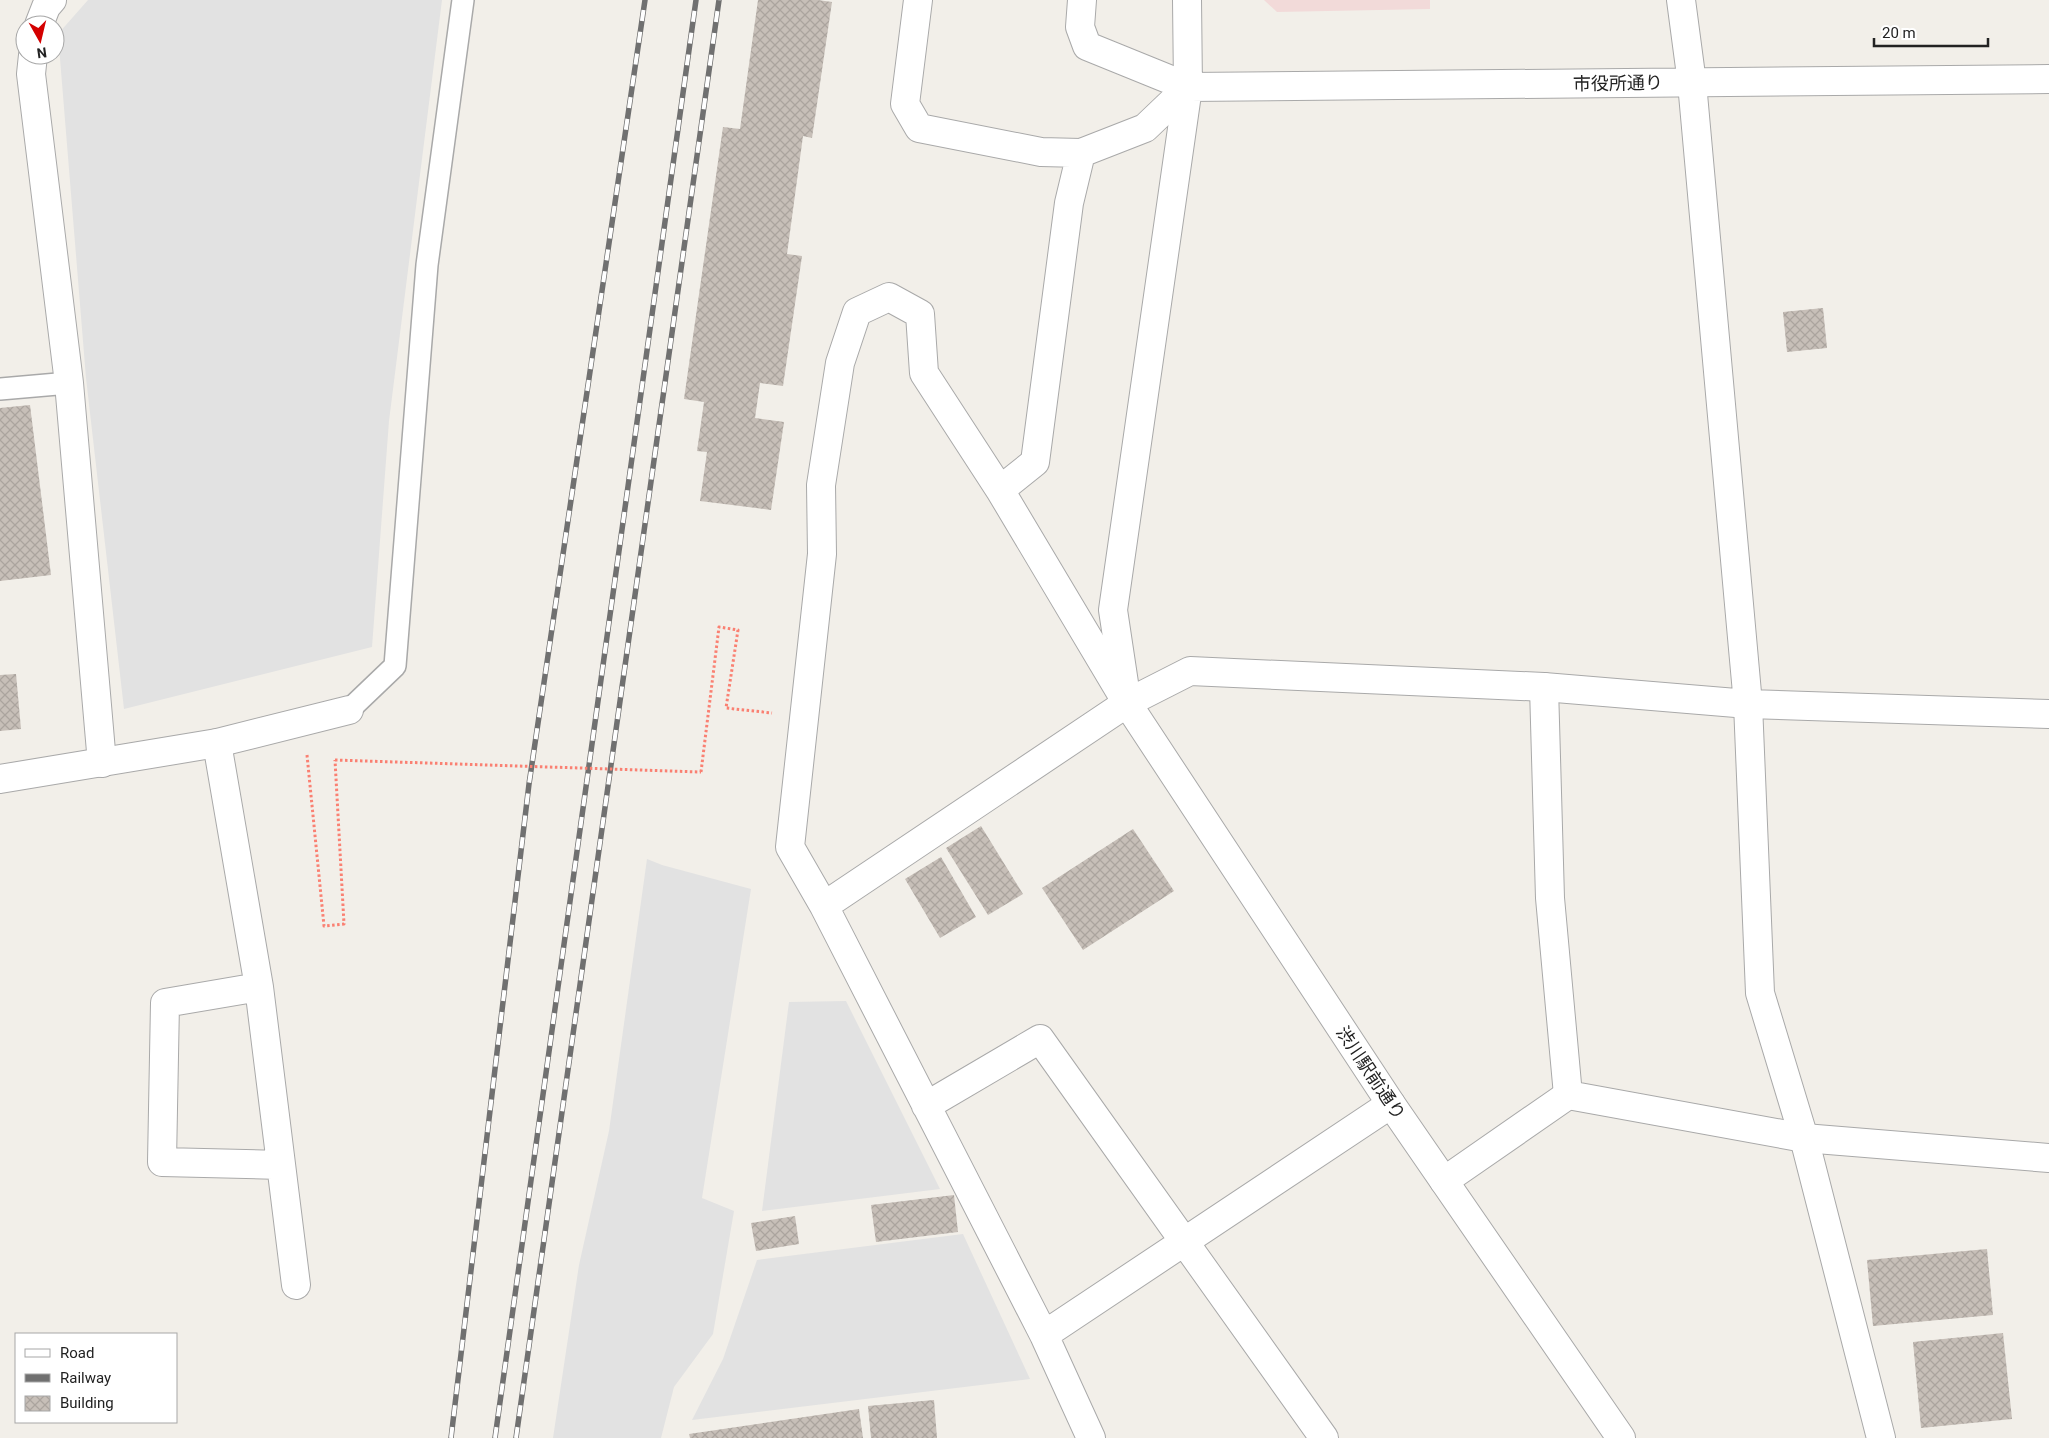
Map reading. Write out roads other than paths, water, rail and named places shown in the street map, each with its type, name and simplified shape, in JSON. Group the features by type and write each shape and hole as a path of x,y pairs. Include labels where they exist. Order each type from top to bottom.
{"street":[{"path":"43,15 52,0"},
{"path":"918,0 905,104 919,128 1042,152 1081,152 1146,128 1188,87"},
{"path":"1082,0 1080,27 1087,46 1188,87"},
{"path":"1127,703 1114,610 1188,87 1188,0"},
{"path":"1681,0 1692,82 1748,704 1760,993 1804,1138 1881,1438"},
{"path":"32,65 31,74 69,383 102,764"},
{"name":"市役所通り","path":"1188,87 2049,79"},
{"path":"1000,490 1035,462 1069,203 1081,152"},
{"name":"渋川駅前通り","path":"824,906 790,847 822,554 821,485 840,363 857,312 889,297 920,314 924,373 1000,490 1127,703 1391,1104 1622,1438"},
{"path":"1090,1438 1044,1335 824,906 1127,703 1190,671 1544,687 1748,704 2049,714"},
{"path":"1544,687 1550,898 1568,1095"},
{"path":"0,779 217,744 349,710"},
{"path":"217,744 259,987 296,1285"},
{"path":"259,987 165,1003 162,1162 281,1165"},
{"path":"926,1106 1040,1039 1324,1438"},
{"path":"1444,1181 1568,1095 1804,1138 2049,1158"},
{"path":"1044,1335 1391,1104"}],"lane":[{"path":"349,710 395,666 427,265 462,0"},
{"path":"0,389 69,383"}],"railway":[{"path":"451,1438 529,784 645,0"},
{"path":"495,1438 696,0"},
{"path":"516,1438 719,0"}]}
